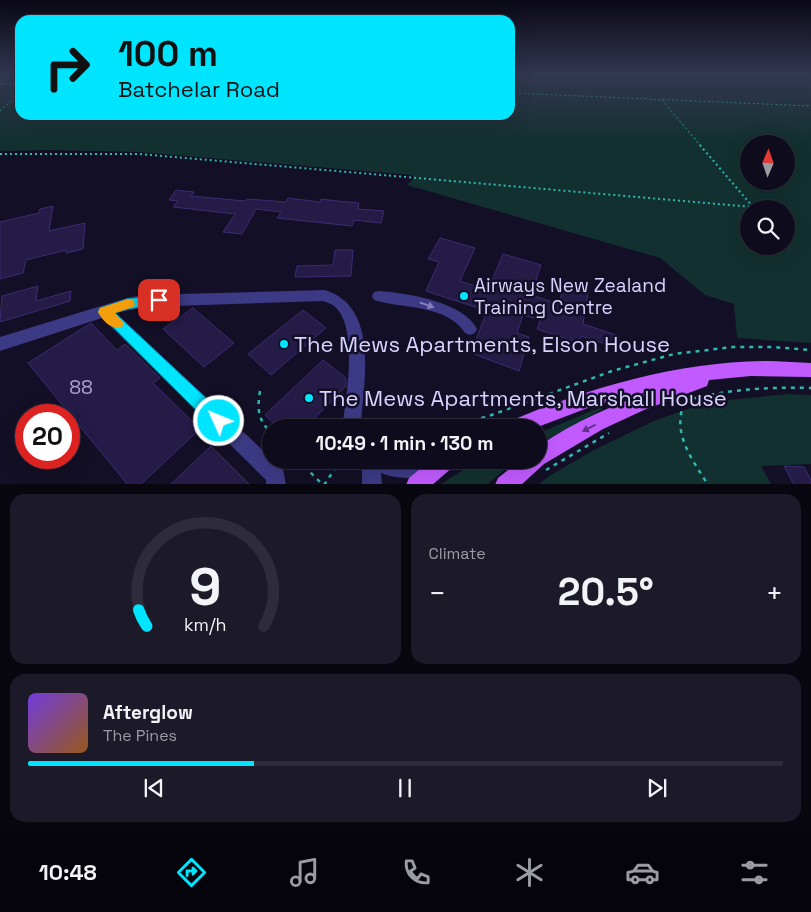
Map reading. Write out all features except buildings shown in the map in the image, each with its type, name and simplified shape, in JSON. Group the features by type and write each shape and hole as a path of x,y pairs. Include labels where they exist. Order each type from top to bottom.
{"main road":[{"path":"539,419 597,398 665,381 732,370 811,370"},
{"path":"547,456 566,439 613,415 732,370"},
{"path":"416,484 435,469"},
{"path":"505,484 529,469"}],"street":[{"path":"0,344 143,301 299,295 333,297 344,306 355,333 357,360 352,419"},
{"path":"379,296 393,296 461,318 468,323 470,329"},
{"path":"104,312 276,476 276,484"},
{"path":"372,469 372,484"}],"path":[{"path":"588,97 811,106"},
{"path":"0,111 15,98"},
{"path":"0,154 139,154 753,207 662,100"},
{"path":"480,419 657,357 708,349 755,347 811,350"},
{"path":"708,484 681,438 678,425 683,406 681,402 706,394 766,387 811,388"},
{"path":"260,392 256,410 262,424"},
{"path":"547,460 611,432"},
{"path":"307,469 323,484 334,469"}],"green space":[{"path":"0,97 15,97 15,120 515,120 515,97 811,97 811,343 737,338 734,304 705,295 660,258 407,185 414,178 411,175 138,152 0,151"},
{"path":"788,394 811,395 811,464 761,466 771,484 539,484 549,476 594,450 656,420 708,402"},
{"path":"601,407 603,409 547,440 547,430"},
{"path":"465,469 506,469 488,484 441,484"}],"slow traffic":[{"path":"117,324 104,312 128,304"}],"place":[{"name":"Airways New Zealand Training Centre","path":"464,296"},
{"name":"The Mews Apartments, Elson House","path":"284,344"},
{"name":"The Mews Apartments, Marshall House","path":"309,398"}],"route":[{"path":"159,300 127,304 104,312 219,421"}]}
